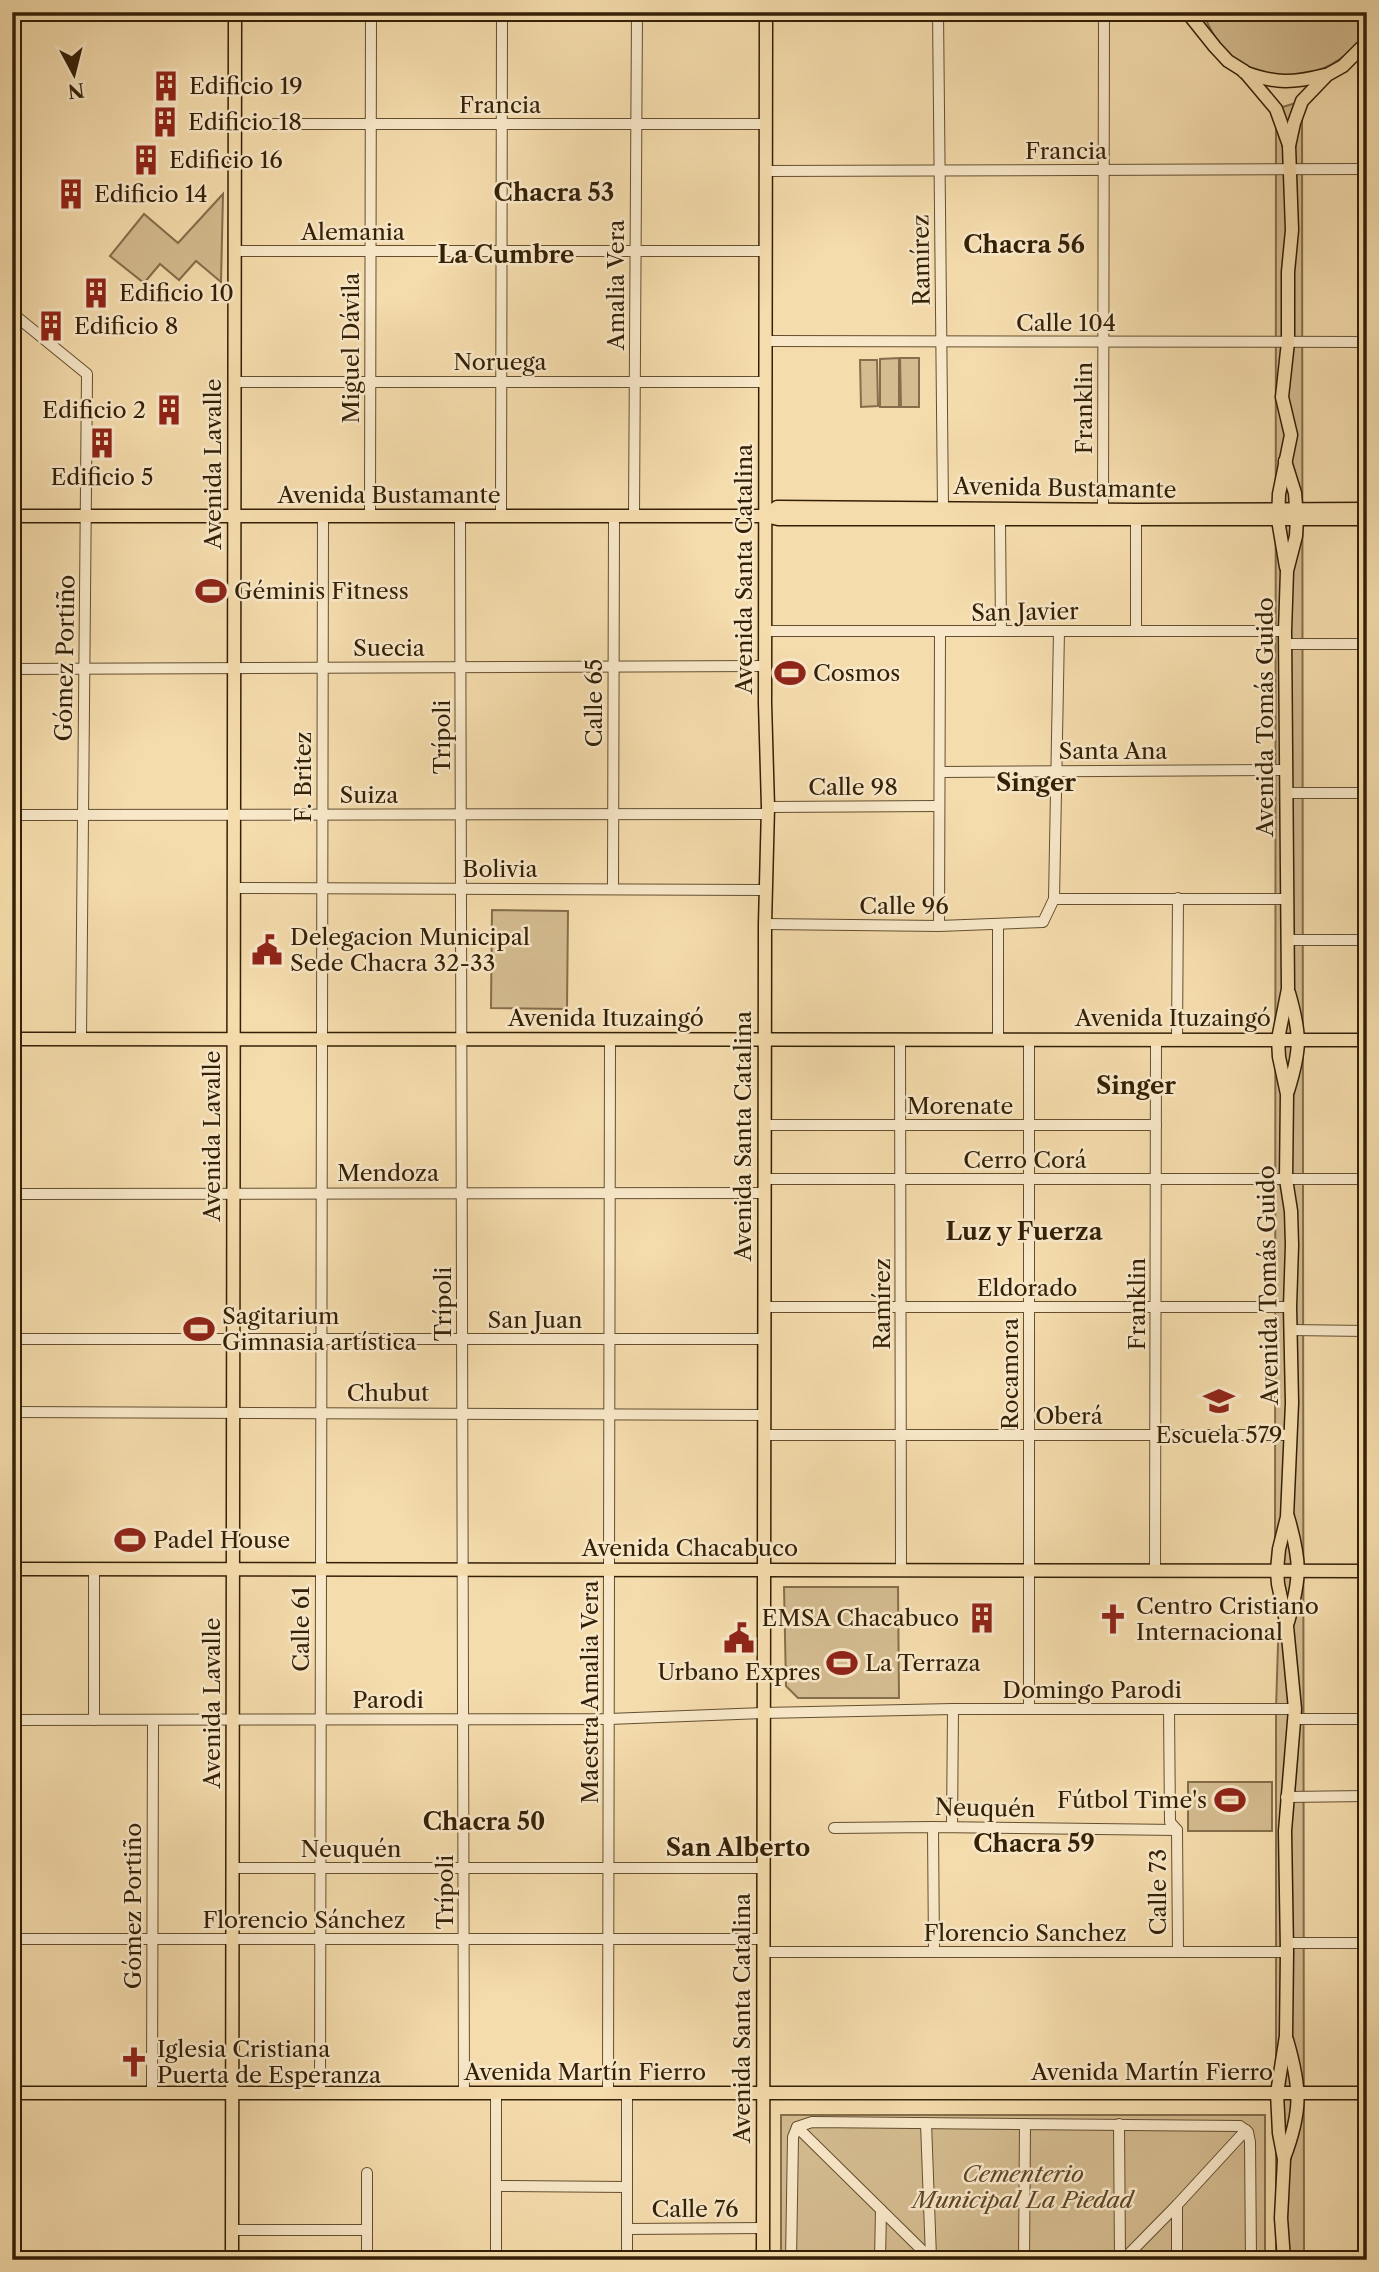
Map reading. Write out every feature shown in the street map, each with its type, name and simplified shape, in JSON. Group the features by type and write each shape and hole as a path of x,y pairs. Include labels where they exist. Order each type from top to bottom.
{"main road":[{"name":"Avenida Lavalle","path":"232,2260 235,12"},
{"name":"Avenida Santa Catalina","path":"763,2260 764,1125 768,810 765,666 766,12"},
{"name":"Avenida Tomás Guido","path":"1187,12 1228,61 1261,78 1285,82 1327,75 1343,66 1367,42"},
{"path":"1197,12 1204,31"},
{"name":"Avenida Tomás Guido","path":"1244,71 1276,109 1289,146 1291,169 1292,230 1283,397 1290,435 1279,514 1287,571 1286,793 1289,940 1288,989 1278,1039 1287,1094 1286,1179 1293,1245 1290,1307 1291,1435 1287,1517 1277,1570 1287,1626 1295,1714 1286,1797 1286,2036 1277,2093 1279,2133 1284,2159 1281,2218 1284,2260"},
{"name":"Avenida Tomás Guido","path":"1289,146 1302,101 1327,75"},
{"name":"Avenida Tomás Guido","path":"1285,461 1295,493 1297,514 1296,536 1287,571"},
{"name":"Avenida Bustamante","path":"12,516 765,516 777,507 827,513 1000,520 1136,521 1279,514"},
{"name":"Avenida Bustamante","path":"827,513 943,508 1297,514 1367,509"},
{"name":"Avenida Bustamante","path":"1297,514 1367,519"},
{"name":"Avenida Tomás Guido","path":"1287,1094 1298,1059 1299,1040 1288,989"},
{"name":"Avenida Ituzaingó","path":"12,1039 1367,1040"},
{"name":"Avenida Tomás Guido","path":"1287,1517 1298,1551 1299,1570 1298,1586 1287,1626"},
{"name":"Avenida Chacabuco","path":"12,1569 1367,1571"},
{"name":"Avenida Tomás Guido","path":"1284,2159 1293,2135 1299,2093 1286,2036"},
{"name":"Avenida Martín Fierro","path":"12,2093 1367,2093"}],"street":[{"name":"Miguel Dávila","path":"370,516 371,12"},
{"path":"501,516 502,12"},
{"name":"Amalia Vera","path":"634,516 637,12"},
{"name":"Ramírez","path":"939,12 943,508"},
{"name":"Franklin","path":"1103,510 1104,12"},
{"name":"Francia","path":"235,124 766,124"},
{"name":"Francia","path":"766,171 1367,169"},
{"name":"Alemania","path":"234,251 766,251"},
{"name":"Gómez Portiño","path":"12,313 87,373 81,1038"},
{"name":"Calle 104","path":"766,341 1367,342"},
{"name":"Noruega","path":"234,382 766,382"},
{"name":"F. Britez","path":"322,1038 323,516"},
{"name":"Trípoli","path":"460,516 464,2093"},
{"name":"Calle 65","path":"612,889 614,516"},
{"path":"1000,520 1001,632"},
{"path":"1136,521 1136,631"},
{"name":"San Javier","path":"765,631 1136,631 1367,644"},
{"path":"1059,631 1054,900 1287,899"},
{"path":"939,926 940,632"},
{"name":"Suecia","path":"12,669 765,666"},
{"name":"Santa Ana","path":"940,772 1286,770"},
{"path":"1286,793 1367,793"},
{"name":"Calle 98","path":"768,810 939,806"},
{"name":"Suiza","path":"12,815 613,814 768,810"},
{"name":"Bolivia","path":"234,888 766,890"},
{"path":"1177,1039 1178,898"},
{"name":"Calle 96","path":"765,925 939,926 1043,922 1054,900"},
{"path":"998,1039 999,925"},
{"path":"1289,940 1367,940"},
{"name":"Calle 61","path":"320,2093 322,1038"},
{"name":"Maestra Amalia Vera","path":"608,2093 610,1039"},
{"name":"Ramírez","path":"900,1039 901,1570"},
{"name":"Rocamora","path":"1029,1039 1029,1709"},
{"name":"Franklin","path":"1155,1570 1156,1039"},
{"name":"Morenate","path":"764,1125 1156,1125"},
{"name":"Cerro Corá","path":"764,1179 1367,1180"},
{"name":"Mendoza","path":"12,1194 764,1193"},
{"name":"Eldorado","path":"764,1307 1290,1307"},
{"path":"1290,1330 1367,1331"},
{"name":"San Juan","path":"12,1339 764,1339"},
{"name":"Chubut","path":"12,1412 764,1415"},
{"name":"Oberá","path":"764,1435 1291,1435"},
{"path":"94,1569 94,1720"},
{"path":"952,1827 953,1709"},
{"name":"Domingo Parodi","path":"763,1713 953,1709 1168,1709 1295,1714"},
{"name":"Calle 73","path":"1168,1709 1170,1822 1177,1830 1178,1951"},
{"name":"Parodi","path":"12,1720 609,1719 763,1713"},
{"path":"1295,1714 1367,1719"},
{"name":"Gómez Portiño","path":"152,2093 153,1720"},
{"path":"1286,1797 1367,1796"},
{"path":"933,1827 934,1952"},
{"name":"Neuquén","path":"834,1828 1177,1830"},
{"name":"Neuquén","path":"232,1868 763,1868"},
{"name":"Florencio Sánchez","path":"12,1938 608,1939 763,1945"},
{"name":"Florencio Sanchez","path":"763,1945 934,1952 1178,1951 1367,1943"},
{"path":"496,2093 496,2260"},
{"path":"627,2093 627,2260"},
{"path":"791,2260 793,2137 797,2127 807,2122 1235,2126 1246,2130 1251,2142 1251,2260"},
{"path":"926,2123 931,2259"},
{"path":"1024,2260 1025,2124"},
{"path":"1119,2124 1122,2260"},
{"path":"797,2127 931,2259"},
{"path":"1122,2260 1246,2130"},
{"path":"367,2173 367,2260"},
{"name":"Calle 76","path":"496,2186 627,2187"},
{"path":"1177,2205 1177,2260"},
{"path":"880,2260 881,2210"},
{"name":"Calle 76","path":"627,2229 763,2228"},
{"path":"232,2230 367,2230"}],"green space":[{"path":"1202,12 1367,12 1367,27 1363,38 1351,50 1324,68 1293,76 1277,75 1246,66 1232,57 1218,42"},
{"path":"1302,101 1304,2260 1276,2260 1276,1709 1279,1612 1275,1570 1276,109"},
{"path":"223,194 221,282 196,261 179,280 160,264 144,283 110,256 144,214 178,243"},
{"path":"899,358 899,407 880,407 880,359"},
{"path":"900,358 919,358 919,407 901,407"},
{"path":"860,360 877,360 878,406 861,407"},
{"path":"492,910 568,911 567,1009 491,1008"},
{"name":"La Terraza","path":"784,1587 898,1587 899,1698 798,1698 786,1686"},
{"name":"Fútbol Time's","path":"1188,1782 1272,1782 1272,1831 1188,1831"},
{"name":"Cementerio Municipal La Piedad","path":"781,2115 1265,2115 1265,2260 781,2260"}],"place":[{"name":"Edificio 19","path":"166,86"},
{"name":"Edificio 18","path":"165,122"},
{"name":"Edificio 16","path":"146,160"},
{"name":"Edificio 14","path":"71,194"},
{"name":"Edificio 10","path":"96,293"},
{"name":"Edificio 8","path":"51,326"},
{"name":"Edificio 2","path":"169,410"},
{"name":"Edificio 5","path":"102,443"},
{"name":"Géminis Fitness","path":"211,591"},
{"name":"Cosmos","path":"790,673"},
{"name":"Delegacion Municipal Sede Chacra 32-33","path":"267,950"},
{"name":"Sagitarium Gimnasia artística","path":"199,1329"},
{"name":"Escuela 579","path":"1219,1401"},
{"name":"Padel House","path":"130,1540"},
{"name":"EMSA Chacabuco","path":"982,1618"},
{"name":"Centro Cristiano Internacional","path":"1113,1619"},
{"name":"Urbano Expres","path":"739,1638"},
{"name":"La Terraza","path":"842,1663"},
{"name":"Fútbol Time's","path":"1230,1800"},
{"name":"Iglesia Cristiana Puerta de Esperanza","path":"134,2062"}],"district":[{"name":"Chacra 53","path":"554,192"},
{"name":"Chacra 56","path":"1024,244"},
{"name":"La Cumbre","path":"506,254"},
{"name":"Singer","path":"1036,782"},
{"name":"Singer","path":"1136,1085"},
{"name":"Luz y Fuerza","path":"1024,1231"},
{"name":"Chacra 50","path":"484,1821"},
{"name":"Chacra 59","path":"1034,1843"},
{"name":"San Alberto","path":"738,1847"}]}
